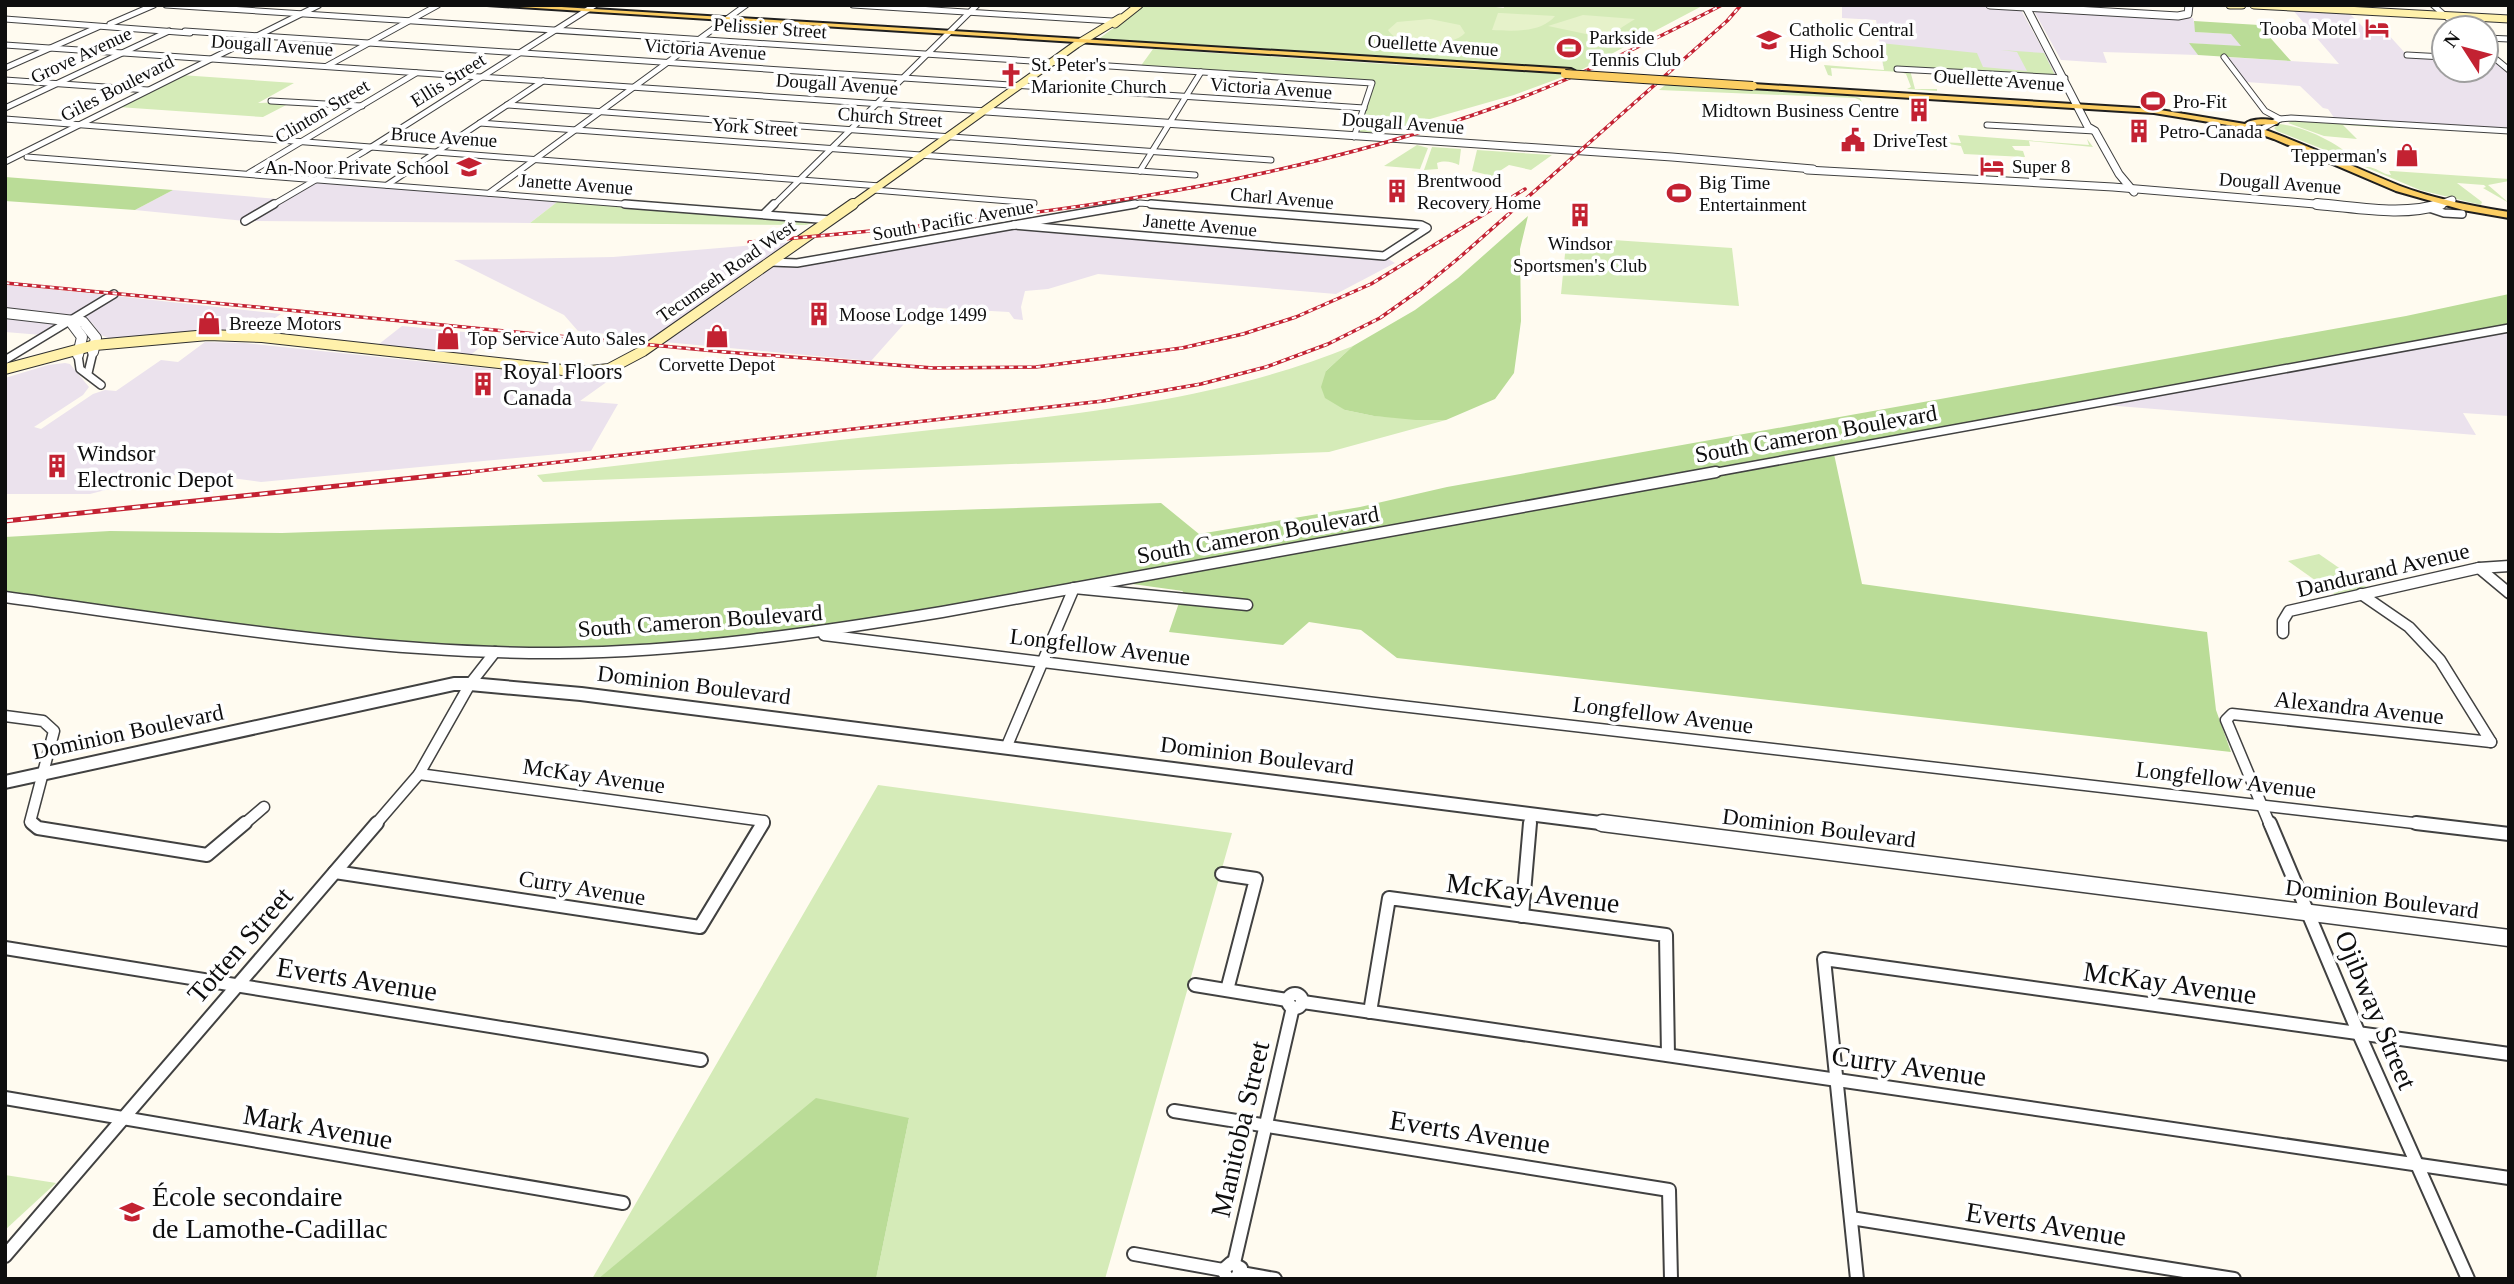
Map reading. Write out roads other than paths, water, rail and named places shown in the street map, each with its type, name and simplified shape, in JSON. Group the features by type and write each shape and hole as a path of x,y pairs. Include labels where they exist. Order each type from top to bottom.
{"main road":[{"name":"Ouellette Avenue","path":"490,5 2195,112 2249,123 2379,181 2440,202"},
{"name":"Tecumseh Road West","path":"5,372 94,349 205,340 359,350 599,372 623,364 643,351 1139,5"},
{"path":"2230,5 2242,5"},
{"path":"2253,5 2430,15"},
{"name":"Ouellette Avenue","path":"2081,105 2184,114 2262,129"},
{"path":"2249,123 2277,120"},
{"name":"Dougall Avenue","path":"2440,202 2509,213"}],"street":[{"path":"5,68 154,5"},
{"name":"Pelissier Street","path":"166,5 1372,83 1363,108"},
{"name":"Giles Boulevard","path":"5,162 211,59 309,5"},
{"name":"Giles Boulevard","path":"5,156 201,58 319,5"},
{"path":"326,66 438,5"},
{"name":"Ellis Street","path":"245,221 318,180 595,5"},
{"path":"489,193 746,5"},
{"path":"853,5 1116,20"},
{"path":"764,214 977,5"},
{"path":"1990,5 2178,16 2188,14 2189,5"},
{"path":"2025,6 2081,105 2088,127 2095,131 2128,190"},
{"name":"Victoria Avenue","path":"5,19 1363,108"},
{"name":"Grove Avenue","path":"5,108 171,30"},
{"name":"Dougall Avenue","path":"5,45 2385,208 2440,202"},
{"path":"2407,55 2430,56"},
{"path":"2224,57 2265,111 2277,120"},
{"path":"1897,69 2066,78"},
{"path":"1140,171 1201,72"},
{"name":"Clinton Street","path":"245,175 417,73"},
{"path":"5,80 148,90"},
{"path":"387,185 543,81"},
{"path":"271,101 362,106"},
{"name":"Church Street","path":"506,105 1271,160"},
{"path":"1354,137 1363,108"},
{"name":"Bruce Avenue","path":"5,119 799,180 1034,203"},
{"path":"2262,129 2277,120 2509,131"},
{"name":"York Street","path":"480,123 1195,175"},
{"path":"1987,125 2095,131"},
{"name":"Janette Avenue","path":"5,156 27,157 29,160 831,220"},
{"path":"2440,202 2444,213 2462,214"},
{"name":"Charl Avenue","path":"1140,203 1421,225 1427,228 1384,256"},
{"name":"South Pacific Avenue","path":"771,262 797,263 1140,203"},
{"name":"Janette Avenue","path":"1014,225 1384,256"},
{"path":"5,360 114,294"},
{"path":"5,313 83,322 96,338 88,373"},
{"path":"70,321 82,337 80,369 101,385"},
{"name":"South Cameron Boulevard","path":"5,597 300,637 495,652 695,646 813,634 2509,328"},
{"name":"Dandurand Avenue","path":"2283,633 2283,621 2289,611 2479,568 2509,566"},
{"path":"2479,568 2509,593"},
{"path":"1006,748 1074,589 1247,605"},
{"name":"Alexandra Avenue","path":"2226,720 2232,714 2491,742 2440,660 2409,627 2361,594"},
{"name":"Longfellow Avenue","path":"813,634 1375,703 2509,835"},
{"name":"Totten Street","path":"5,1256 419,774 470,684 495,652"},
{"name":"Dominion Boulevard","path":"5,782 454,684 470,684 581,694 2509,938"},
{"path":"5,716 43,721 54,731 30,822 38,828 207,855 264,807"},
{"name":"Ojibway Street","path":"2226,720 2359,1034 2468,1279"},
{"name":"McKay Avenue","path":"419,774 764,821"},
{"path":"1522,916 1531,814"},
{"name":"Curry Avenue","path":"335,872 700,927 764,821"},
{"path":"1222,874 1256,879 1227,990"},
{"name":"McKay Avenue","path":"1370,1012 1389,898 1666,935 1668,1055"},
{"name":"Everts Avenue","path":"5,948 701,1060"},
{"name":"McKay Avenue","path":"1836,1080 1824,960 2509,1054"},
{"name":"Curry Avenue","path":"1195,985 1294,1003 2509,1178"},
{"name":"Manitoba Street","path":"1232,1273 1294,1003"},
{"path":"1836,1080 1857,1279"},
{"name":"Mark Avenue","path":"5,1098 623,1203"},
{"name":"Everts Avenue","path":"1174,1111 1669,1189 1671,1279"},
{"name":"Everts Avenue","path":"1851,1219 2234,1279"},
{"path":"1134,1254 1275,1279"}],"railway":[{"path":"749,242 1033,213 1221,182 1314,161 1406,137 1554,85 1722,5"},
{"path":"453,474 1103,401 1201,384 1266,367 1328,344 1380,318 1421,289 1727,21 1741,5"},
{"path":"5,283 725,352 933,368 1036,367 1182,348 1243,334 1296,317 1371,284 1525,189"},
{"path":"5,521 470,472"}],"place":[{"name":"Tooba Motel","path":"2377,28"},
{"name":"Catholic Central High School","path":"1769,40"},
{"name":"Parkside Tennis Club","path":"1569,48"},
{"name":"St. Peter's Marionite Church","path":"1011,75"},
{"name":"Pro-Fit","path":"2153,101"},
{"name":"Midtown Business Centre","path":"1919,110"},
{"name":"Petro-Canada","path":"2139,131"},
{"name":"DriveTest","path":"1853,140"},
{"name":"Tepperman's","path":"2407,155"},
{"name":"Super 8","path":"1992,166"},
{"name":"An-Noor Private School","path":"469,167"},
{"name":"Brentwood Recovery Home","path":"1397,191"},
{"name":"Big Time Entertainment","path":"1679,193"},
{"name":"Windsor Sportsmen's Club","path":"1580,215"},
{"name":"Moose Lodge 1499","path":"819,314"},
{"name":"Breeze Motors","path":"209,323"},
{"name":"Corvette Depot","path":"717,336"},
{"name":"Top Service Auto Sales","path":"448,338"},
{"name":"Royal Floors Canada","path":"483,384"},
{"name":"Windsor Electronic Depot","path":"57,466"},
{"name":"École secondaire de Lamothe-Cadillac","path":"132,1212"}]}
